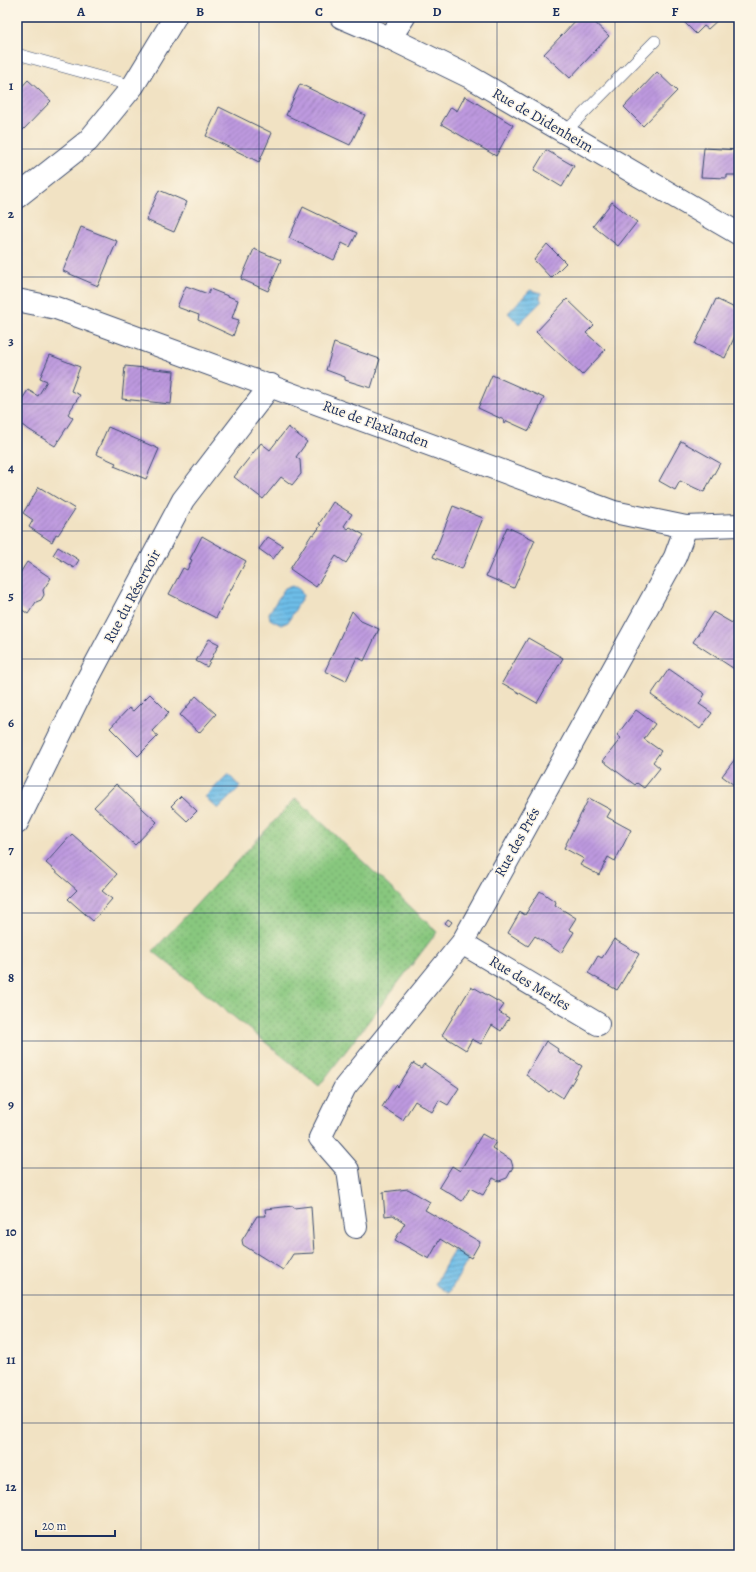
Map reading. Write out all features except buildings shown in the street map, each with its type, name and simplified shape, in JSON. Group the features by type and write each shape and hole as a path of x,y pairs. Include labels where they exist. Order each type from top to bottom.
{"street":[{"path":"17,197 88,141 133,86 175,17"},
{"name":"Rue de Didenheim","path":"341,17 390,38 470,78 739,234"},
{"path":"390,38 404,17"},
{"name":"Rue de Flaxlanden","path":"17,300 56,308 271,385 614,512 686,527 739,525"},
{"name":"Rue du Réservoir","path":"17,823 85,684 183,500 271,385"},
{"name":"Rue des Prés","path":"356,1227 348,1170 320,1138 345,1087 462,943 675,557 686,527"},
{"name":"Rue des Merles","path":"462,943 598,1024"}],"lane":[{"path":"565,132 655,41"},
{"path":"17,54 133,86"}],"green space":[{"path":"296,798 437,932 319,1086 153,951"}],"water":[{"path":"530,290 541,293 540,299 542,301 519,324 508,313"},
{"path":"293,585 300,589 303,596 288,622 281,625 270,619 269,613 285,588"},
{"path":"228,774 240,787 218,809 205,797"},
{"path":"454,1250 469,1258 449,1293 435,1284"}]}
